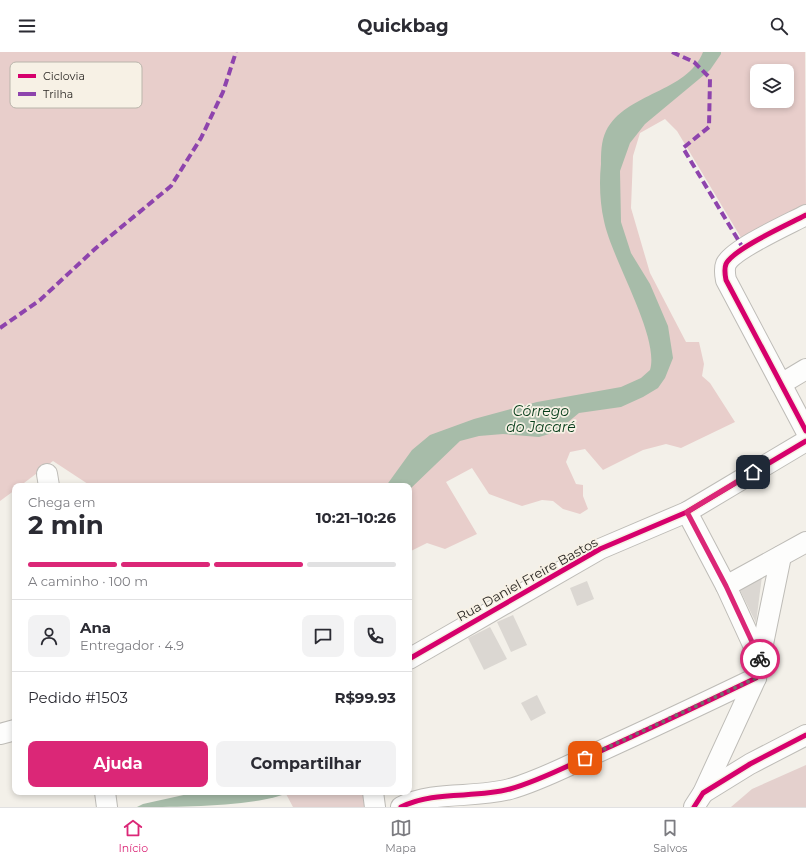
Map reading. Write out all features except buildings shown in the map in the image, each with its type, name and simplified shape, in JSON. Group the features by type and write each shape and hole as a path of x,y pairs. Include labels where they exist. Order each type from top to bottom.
{"street":[{"path":"806,215 743,248 726,264 725,272 726,280 806,430"},
{"path":"781,384 806,369"},
{"name":"Rua Daniel Freire Bastos","path":"412,657 600,549 687,512 806,441"},
{"path":"687,512 726,586 758,669"},
{"path":"726,586 806,542"},
{"path":"699,800 758,669 781,556"},
{"path":"401,807 411,802 443,796 479,795 511,789 641,733 758,669"},
{"path":"0,734 12,731"},
{"path":"699,800 750,764 806,735"},
{"path":"105,795 107,807"},
{"path":"373,795 375,807"}],"shaded area":[{"path":"0,52 805,52 806,216 746,246 677,131 665,119 640,133 633,156 631,208 650,273 686,342 699,342 704,364 702,376 710,383 735,422 681,448 666,444 643,450 603,470 585,449 570,452 566,462 576,484 583,485 583,496 588,509 580,514 563,509 553,501 542,500 522,506 489,494 472,468 446,482 477,534 445,549 427,543 412,550 412,483 86,483 53,461 24,483 12,483 12,492 0,501"},
{"path":"806,765 806,807 731,807 752,789"},
{"path":"287,795 373,795 375,807 293,807"}],"water":[{"name":"Córrego do Jacaré","path":"703,52 721,52 710,70 645,124 630,143 620,171 621,222 631,253 650,284 668,326 673,358 665,378 658,388 621,407 579,413 556,432 539,437 503,434 479,436 460,441 412,487 412,483 388,483 412,450 430,435 474,419 537,402 621,387 641,378 650,370 651,356 648,338 604,221 600,186 602,143 606,131 615,118 627,108 671,85 695,66"},
{"path":"184,795 281,795 258,801 216,805 137,807 143,804"}],"marked path":[{"path":"0,328 40,300 96,248 171,186 201,138 223,92 236,52"},
{"path":"672,52 694,62 710,78 709,127 683,148 743,248"}],"cycle path":[{"path":"806,215 762,237 739,251 726,264 725,270 726,280 806,431"},
{"path":"412,657 600,549 687,512 806,441"},
{"path":"401,807 427,798 483,794 510,789 532,782 756,678"},
{"path":"694,807 703,793 750,764 806,735"}],"way so far":[{"path":"585,758 756,678 760,659"}],"route":[{"path":"753,472 687,512 726,586 760,659"}]}
